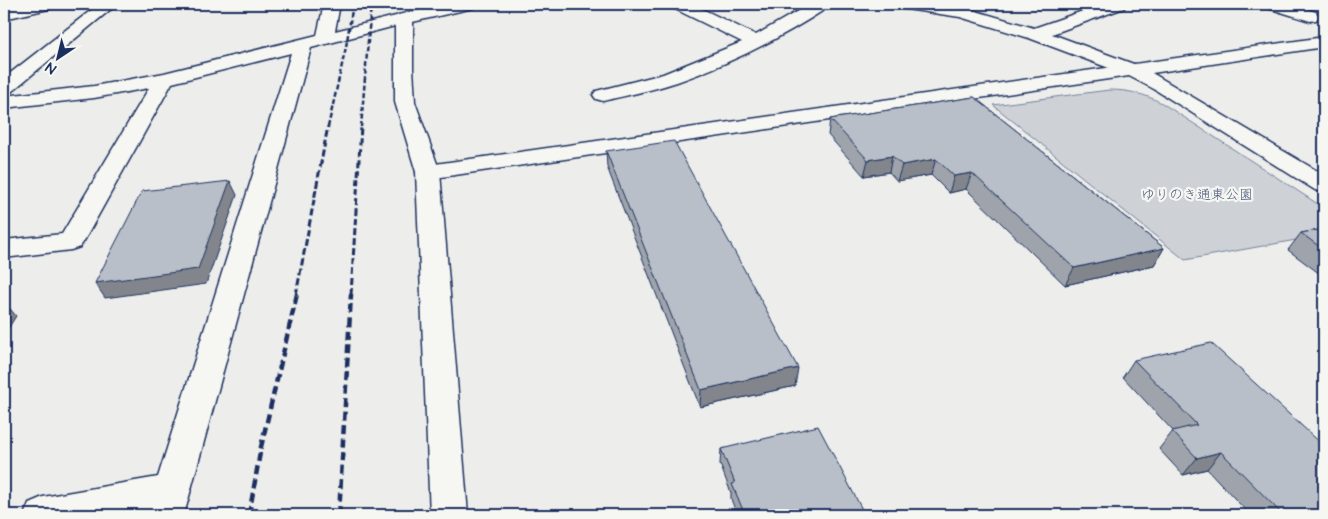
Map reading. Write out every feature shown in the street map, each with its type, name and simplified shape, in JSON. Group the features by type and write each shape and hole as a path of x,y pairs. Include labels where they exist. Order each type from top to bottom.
{"street":[{"path":"4,14 47,4"},
{"path":"4,88 109,4"},
{"path":"42,515 169,503 314,42 332,4"},
{"path":"4,102 94,92 164,79 467,4"},
{"path":"679,4 755,41"},
{"path":"603,95 670,78 726,55 804,16 821,4"},
{"path":"906,4 962,12 1035,34 1132,70 1162,85 1324,185"},
{"path":"962,12 981,4"},
{"path":"1035,34 1118,4"},
{"path":"1274,4 1310,16"},
{"path":"404,19 403,68 405,102 428,172 449,515"},
{"path":"428,172 1324,42"},
{"path":"4,249 71,240 164,79"}],"green space":[{"name":"ゆりのき通東公園","path":"1109,90 1136,93 1162,103 1324,208 1324,235 1185,260 993,105"}],"building":[{"path":"974,97 1164,248 1074,268 972,173 954,176 936,159 902,165 892,156 868,160 830,119"},
{"path":"674,141 798,368 701,390 606,151"},
{"path":"230,181 198,269 95,283 142,191"},
{"path":"1324,229 1324,250 1301,233"},
{"path":"1211,343 1324,446 1324,515 1283,515 1221,452 1197,458 1172,431 1197,425 1134,360"},
{"path":"818,426 865,515 745,515 732,484 735,483 721,449"}],"railway":[{"path":"328,127 346,47 353,4"},
{"path":"361,127 371,4"},
{"path":"296,295 328,126"},
{"path":"351,295 361,126"},
{"path":"249,515 261,447 297,294"},
{"path":"339,515 351,294"}]}
